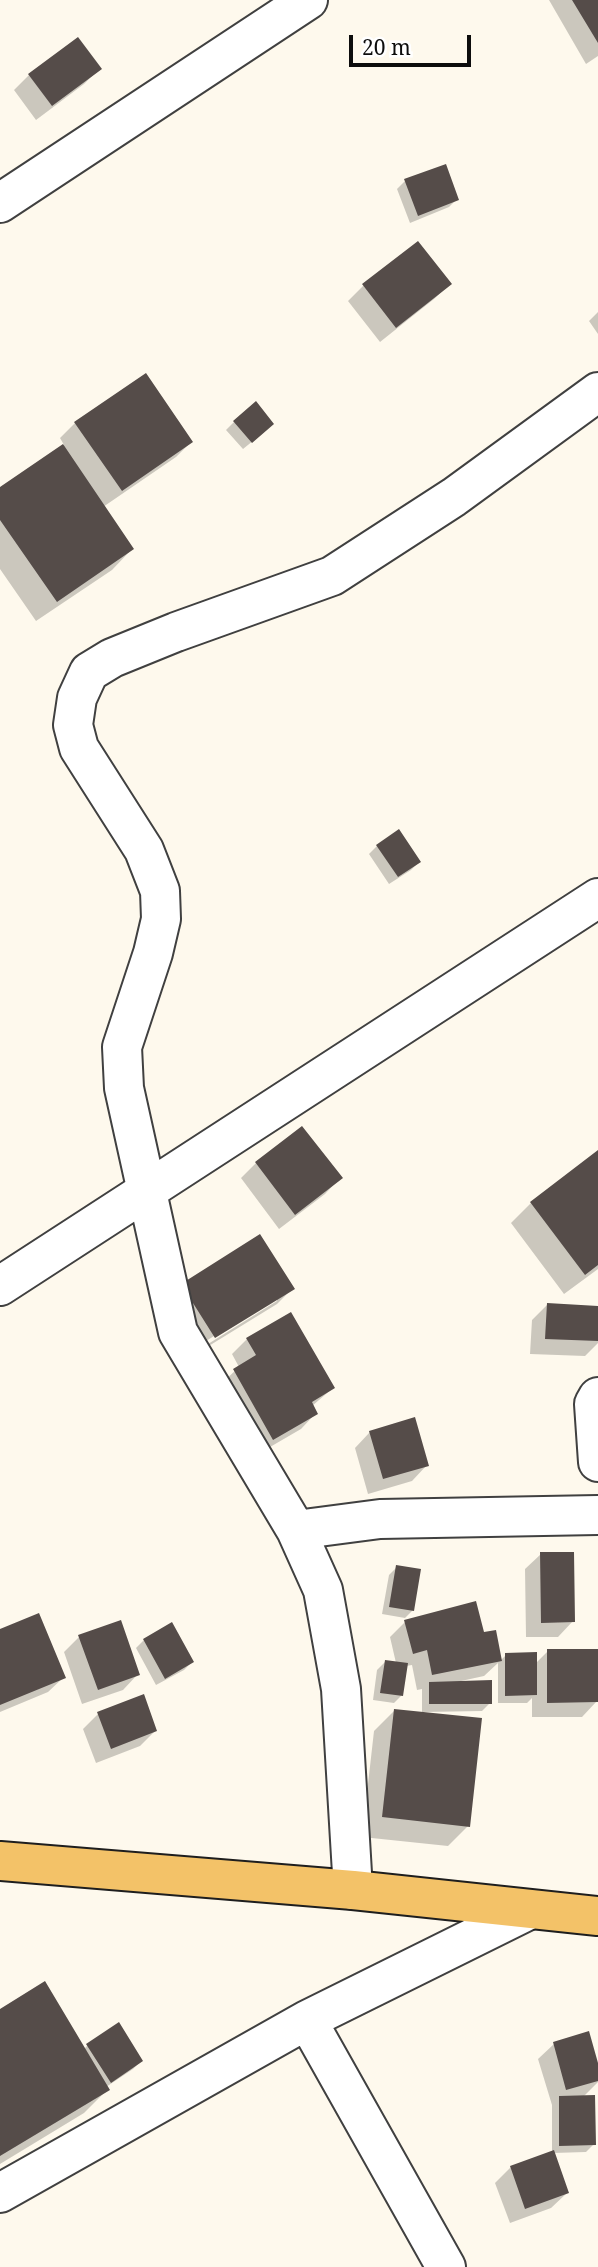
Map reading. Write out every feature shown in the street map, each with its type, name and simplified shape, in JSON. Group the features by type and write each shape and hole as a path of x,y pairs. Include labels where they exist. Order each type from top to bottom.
{"main road":[{"path":"0,1861 353,1890 598,1916"}],"street":[{"path":"0,203 254,14 307,0"},
{"path":"353,1890 341,1689 323,1590 296,1530 178,1332 124,1088 122,1047 153,953 161,919 160,891 144,850 79,748 73,725 78,698 89,672 112,658 176,632 332,576 454,498 598,392"},
{"path":"0,1286 598,898"},
{"path":"598,1397 594,1404 598,1462"},
{"path":"296,1530 380,1519 598,1515"},
{"path":"0,2193 307,2020 529,1910"},
{"path":"307,2020 446,2267"}],"building":[{"path":"572,0 598,0 598,43"},
{"path":"78,37 102,69 52,106 28,74"},
{"path":"446,164 459,200 418,216 404,179"},
{"path":"418,241 452,284 396,328 362,284"},
{"path":"146,373 193,442 122,491 74,422"},
{"path":"256,401 274,424 252,443 233,421"},
{"path":"63,444 134,549 57,602 0,520 0,487"},
{"path":"399,829 421,862 398,877 376,845"},
{"path":"302,1126 343,1178 295,1215 255,1162"},
{"path":"598,1150 598,1265 585,1275 530,1202"},
{"path":"260,1234 295,1289 215,1338 181,1284"},
{"path":"547,1303 598,1306 598,1341 545,1339"},
{"path":"291,1312 335,1388 312,1402 318,1414 273,1440 233,1369 256,1355 246,1338"},
{"path":"415,1417 429,1466 383,1479 369,1431"},
{"path":"540,1552 574,1552 575,1622 541,1623"},
{"path":"396,1565 421,1569 414,1611 389,1607"},
{"path":"476,1601 484,1632 496,1630 502,1661 432,1675 427,1650 413,1654 404,1620"},
{"path":"39,1613 66,1678 0,1705 0,1629"},
{"path":"121,1620 140,1675 98,1690 78,1635"},
{"path":"172,1622 194,1662 165,1679 143,1639"},
{"path":"547,1649 598,1649 598,1702 547,1703"},
{"path":"537,1652 537,1695 505,1696 505,1653"},
{"path":"385,1660 408,1663 403,1696 380,1693"},
{"path":"492,1680 492,1704 429,1704 429,1682"},
{"path":"144,1694 157,1731 111,1749 97,1712"},
{"path":"394,1709 482,1718 470,1827 382,1817"},
{"path":"45,1981 110,2090 0,2156 0,2009"},
{"path":"119,2022 143,2061 111,2083 86,2044"},
{"path":"589,2031 598,2063 598,2081 566,2090 553,2042"},
{"path":"595,2095 596,2145 559,2146 559,2096"},
{"path":"554,2150 569,2193 525,2209 510,2166"}]}
